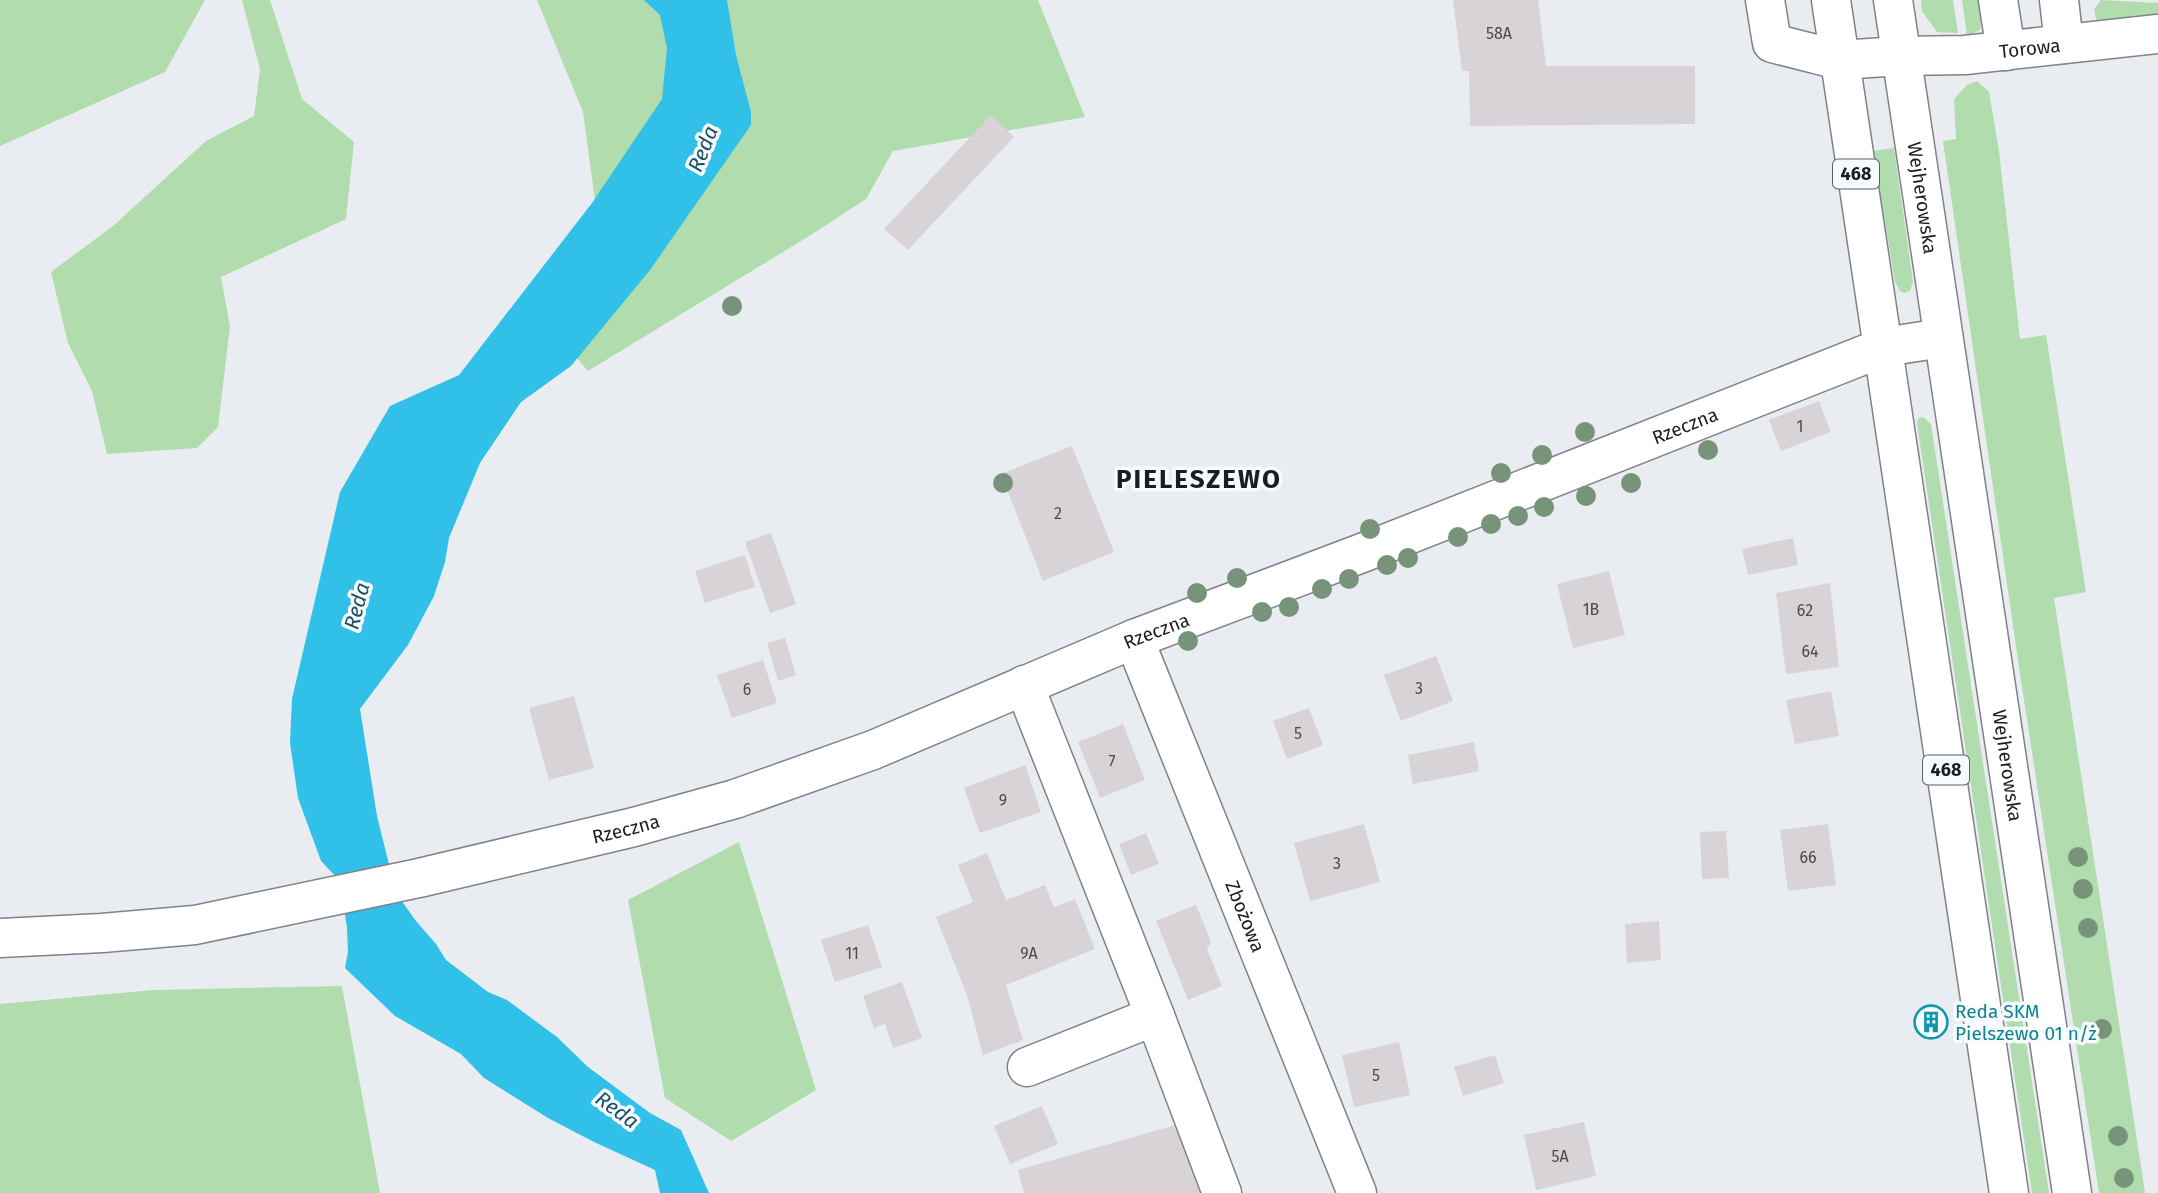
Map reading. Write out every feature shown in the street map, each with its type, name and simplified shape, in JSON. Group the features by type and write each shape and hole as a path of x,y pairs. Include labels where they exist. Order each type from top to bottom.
{"street":[{"path":"1765,0 1772,43 1839,60 1901,56"},
{"name":"468","path":"1831,0 2009,1193"},
{"name":"Wejherowska","path":"1893,0 2072,1193"},
{"path":"1998,0 2006,51"},
{"path":"2059,0 2064,44"},
{"name":"Torowa","path":"1901,56 1965,55 2158,34"},
{"path":"1884,347 1942,338"},
{"name":"Rzeczna","path":"0,938 195,925 419,878 634,827 735,799 873,750 1134,639 1362,553 1884,347"},
{"name":"Zbożowa","path":"1134,639 1357,1193"},
{"path":"1024,685 1222,1193"},
{"path":"1027,1067 1155,1016"}],"green space":[{"path":"0,0 205,0 165,72 0,146"},
{"path":"242,0 270,0 302,99 354,142 346,219 221,277 230,326 218,427 197,448 107,454 92,391 68,343 51,272 113,226 206,141 254,116 260,69"},
{"path":"537,0 1038,0 1085,117 893,151 866,199 588,371 559,337 599,230 583,112"},
{"path":"1921,0 1953,0 1958,33 1937,32 1922,11"},
{"path":"1962,0 1985,0 1980,30 1967,36"},
{"path":"2101,0 2158,3 2158,16 2103,23 2096,19 2094,9"},
{"path":"1977,81 1989,92 1999,151 2020,339 2046,335 2086,592 2054,598 2145,1193 2099,1193 2019,667 1943,141 1956,139 1954,99 1967,85"},
{"path":"1894,148 1913,282 1910,291 1904,293 1895,282 1873,151"},
{"path":"1923,417 1931,424 2049,1193 2032,1193 1919,437 1917,422"},
{"path":"739,842 816,1090 731,1141 665,1098 628,900"},
{"path":"342,986 380,1193 0,1193 0,1004 153,990"}],"water":[{"name":"Reda","path":"644,0 727,0 736,55 751,112 751,125 650,270 571,366 521,402 480,463 449,538 445,562 434,596 408,645 360,709 377,816 396,893 416,921 446,960 488,992 507,1000 557,1037 588,1067 650,1113 681,1130 709,1193 660,1193 655,1170 548,1118 484,1078 461,1054 395,1016 345,968 348,952 347,928 340,881 321,861 298,798 290,743 292,699 340,492 390,406 459,375 592,203 662,99 667,48 660,15"}],"building":[{"path":"1453,0 1538,0 1546,66 1695,66 1695,124 1470,126 1469,71 1462,71"},
{"path":"991,115 1014,137 908,250 884,229"},
{"path":"1819,401 1831,432 1781,451 1769,420"},
{"path":"1072,446 1114,552 1043,581 1001,474"},
{"path":"771,533 796,604 770,613 745,542"},
{"path":"1793,538 1798,565 1748,575 1742,549"},
{"path":"745,555 755,587 705,603 695,571"},
{"path":"1609,571 1625,635 1573,648 1557,584"},
{"path":"1830,583 1839,667 1786,674 1776,593"},
{"path":"785,638 796,675 778,681 767,643"},
{"path":"1436,656 1453,701 1401,721 1384,675"},
{"path":"763,660 777,703 732,718 717,675"},
{"path":"1831,691 1839,736 1795,744 1786,700"},
{"path":"574,696 594,768 549,780 529,708"},
{"path":"1309,708 1323,745 1287,759 1273,721"},
{"path":"1123,724 1145,780 1100,798 1078,742"},
{"path":"1474,742 1479,771 1413,784 1408,755"},
{"path":"1025,765 1041,812 980,833 964,788"},
{"path":"1364,824 1380,882 1310,901 1294,843"},
{"path":"1828,824 1836,885 1788,891 1780,830"},
{"path":"1726,831 1729,878 1702,879 1700,832"},
{"path":"1146,833 1159,864 1131,875 1119,844"},
{"path":"987,853 1006,900 1045,885 1054,907 1075,899 1095,949 1006,985 1023,1040 983,1055 967,995 936,917 973,902 958,865"},
{"path":"1196,905 1211,942 1207,949 1222,986 1188,1000 1156,921"},
{"path":"1659,921 1661,960 1627,963 1625,924"},
{"path":"868,925 882,967 835,982 821,940"},
{"path":"902,982 922,1038 893,1048 885,1024 874,1028 863,996"},
{"name":"Reda SKM Pielszewo 01 n/ż","path":"1935,1010 1938,1034 1928,1035 1925,1011"},
{"path":"1399,1042 1410,1095 1354,1107 1342,1055"},
{"path":"1495,1055 1504,1083 1463,1096 1454,1067"},
{"path":"1042,1106 1058,1144 1010,1164 994,1126"},
{"path":"1186,1122 1206,1193 1024,1193 1018,1170"},
{"path":"1584,1122 1596,1176 1536,1190 1524,1135"}],"place":[{"name":"Reda SKM Pielszewo 01 n/ż","path":"1931,1022"}],"district":[{"name":"PIELESZEWO","path":"1199,479"}]}
